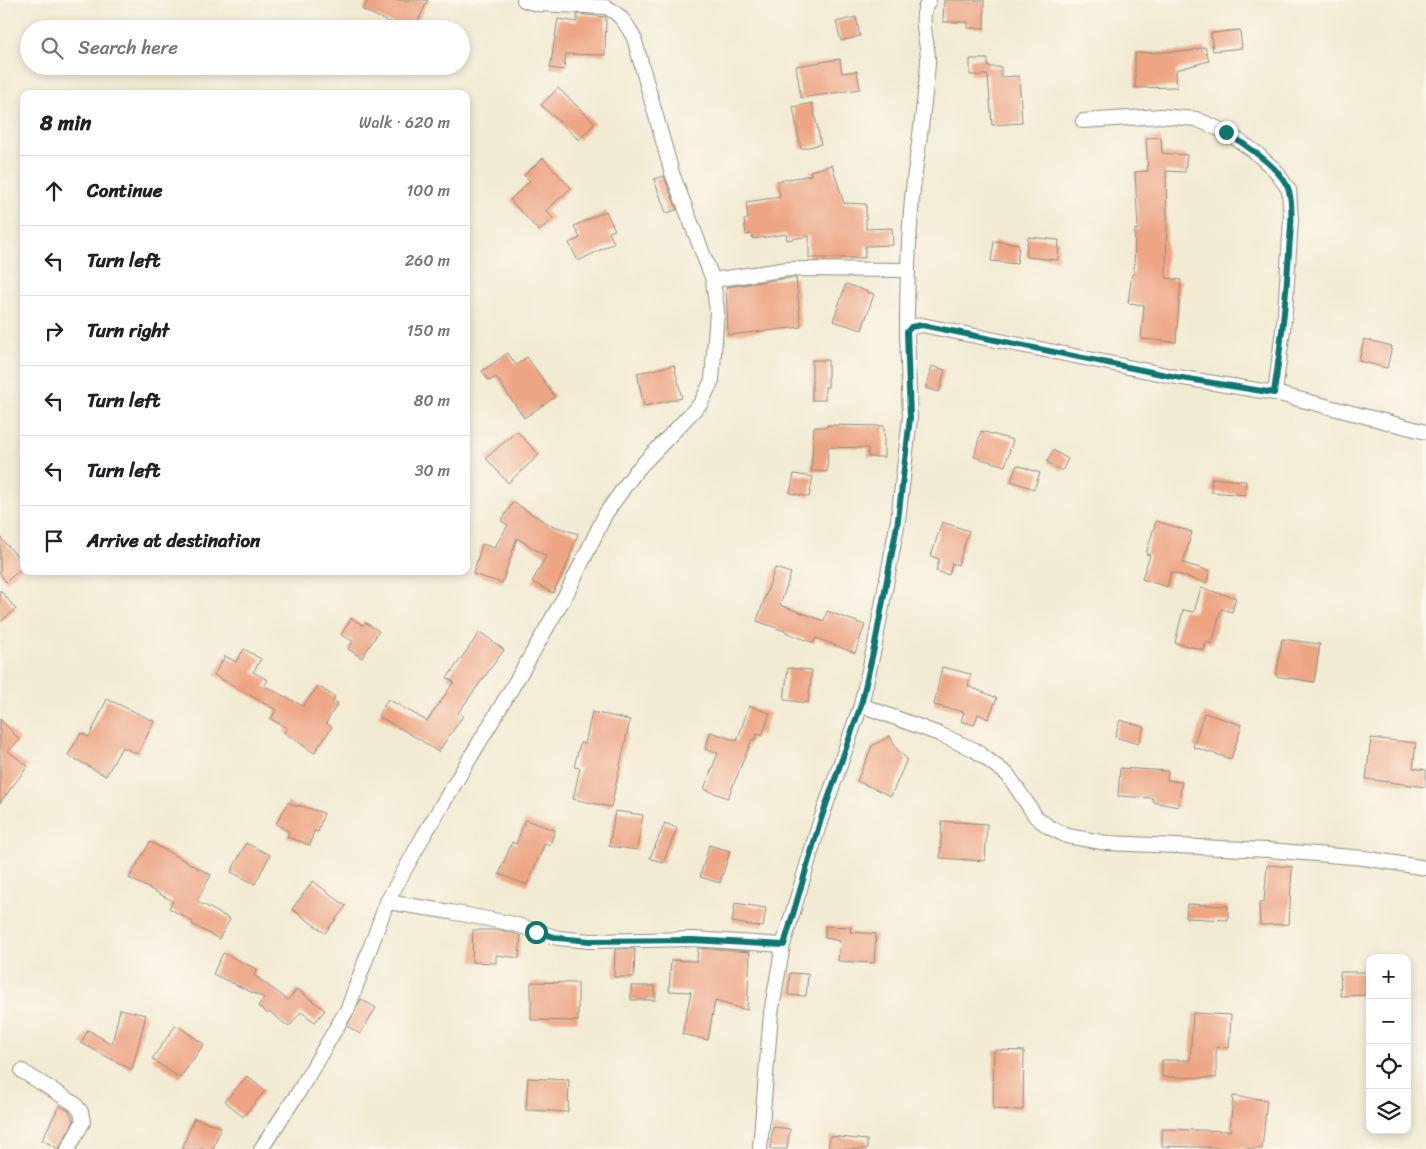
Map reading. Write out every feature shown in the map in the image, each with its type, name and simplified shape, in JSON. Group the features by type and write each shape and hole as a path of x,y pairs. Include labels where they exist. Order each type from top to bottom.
{"street":[{"path":"261,1149 298,1093 348,1008 387,902 424,835 569,589 606,513 636,471 701,403 712,380 717,311 713,280 672,173 634,38 626,23 617,12 606,7 538,4 524,0"},
{"path":"760,1149 771,1013 784,945 820,822 861,705 875,644 898,520 910,418 907,270 914,181 926,95 928,54 923,14 929,0"},
{"path":"1083,121 1161,116 1196,118 1226,132 1254,150 1275,170 1289,190 1291,219 1285,313 1274,393"},
{"path":"713,280 788,269 907,270"},
{"path":"907,332 911,327 922,325 1176,377 1274,393 1426,432"},
{"path":"861,705 939,734 975,750 1008,775 1036,817 1049,827 1067,836 1107,843 1268,850 1364,858 1426,868"},
{"path":"387,902 514,924 558,938 590,941 693,940 784,945"},
{"path":"22,1071 75,1104 82,1112 83,1122 68,1149"}],"building":[{"path":"368,0 428,0 418,20 385,20 363,10"},
{"path":"944,0 984,0 984,28 968,28 968,22 943,22"},
{"path":"577,14 606,17 605,55 566,54 564,70 550,68 558,19 577,22"},
{"path":"856,17 860,36 841,41 836,22"},
{"path":"1240,30 1242,48 1213,51 1211,33"},
{"path":"1205,47 1209,61 1176,70 1177,87 1135,88 1135,53 1190,51"},
{"path":"840,59 842,73 857,71 860,89 801,98 796,66"},
{"path":"970,59 988,59 988,67 1001,67 1001,77 1019,76 1022,123 992,125 988,75 970,75"},
{"path":"558,88 595,123 579,140 541,105"},
{"path":"812,103 821,144 801,149 793,107"},
{"path":"1161,137 1162,153 1187,155 1185,172 1166,171 1166,278 1181,280 1176,342 1141,339 1144,305 1128,303 1132,274 1134,274 1135,229 1138,230 1135,172 1148,171 1146,138"},
{"path":"543,158 571,188 546,211 553,218 539,231 510,200 530,181 524,175"},
{"path":"832,165 844,203 866,204 866,229 892,228 893,245 865,246 865,258 809,258 809,236 787,240 786,234 753,239 752,234 746,235 744,220 748,219 746,202 780,197 777,181 811,175 810,171"},
{"path":"664,176 677,210 666,213 654,179"},
{"path":"606,211 615,230 609,232 614,243 578,261 569,243 580,238 574,226"},
{"path":"1028,237 1059,240 1058,260 1026,257"},
{"path":"994,241 1019,244 1017,264 991,261"},
{"path":"796,278 801,327 728,335 726,287"},
{"path":"846,284 874,294 862,330 833,321"},
{"path":"1364,339 1392,346 1387,368 1359,361"},
{"path":"508,353 516,365 527,357 555,397 524,418 496,377 489,381 482,371"},
{"path":"812,360 828,360 828,387 825,387 825,400 812,400"},
{"path":"674,365 682,398 644,406 637,373"},
{"path":"932,366 945,370 939,392 926,388"},
{"path":"827,425 884,426 884,457 868,457 868,448 828,447 827,472 811,471 814,427 827,427"},
{"path":"517,431 539,455 508,483 486,458"},
{"path":"981,431 1013,440 1005,466 974,457"},
{"path":"1053,450 1068,459 1062,471 1047,462"},
{"path":"1017,465 1040,473 1034,489 1011,481"},
{"path":"794,474 813,477 809,497 790,493"},
{"path":"1212,478 1246,481 1245,495 1211,492"},
{"path":"513,502 548,524 578,534 566,567 553,593 532,582 546,556 517,538 502,583 473,574 482,544 494,548 508,525 501,521"},
{"path":"1156,521 1192,532 1183,563 1210,571 1206,583 1171,572 1167,587 1142,579 1150,555 1146,554"},
{"path":"942,522 969,531 958,565 952,563 949,575 936,571 939,559 931,556"},
{"path":"0,537 20,560 20,570 6,582 0,574"},
{"path":"775,568 791,573 780,605 824,621 827,611 865,625 855,653 816,638 814,643 757,621"},
{"path":"1201,588 1236,598 1232,612 1221,609 1212,644 1206,642 1204,650 1175,643 1183,610 1194,612"},
{"path":"0,590 16,609 0,622"},
{"path":"351,618 363,625 365,622 379,631 362,658 348,649 353,641 341,635"},
{"path":"480,632 504,650 458,713 463,716 438,752 378,716 388,699 427,721 454,682 447,678"},
{"path":"1282,639 1320,644 1314,682 1276,676"},
{"path":"244,649 261,659 253,672 268,680 264,686 303,706 318,686 335,697 333,701 338,703 326,723 332,727 314,753 284,732 287,728 271,719 276,710 214,675 225,656 236,662"},
{"path":"942,667 971,674 968,686 997,698 988,719 978,714 974,725 961,721 964,712 934,705"},
{"path":"788,668 812,670 808,703 784,700"},
{"path":"107,699 154,721 138,754 122,747 106,776 68,755 81,733 89,737"},
{"path":"749,706 770,713 762,736 757,734 755,740 752,739 728,798 704,789 718,753 705,749 711,732 737,741"},
{"path":"592,712 630,720 611,807 573,799 580,768 574,767 580,743 585,744"},
{"path":"1204,713 1242,725 1231,759 1193,747"},
{"path":"0,719 20,740 8,751 28,766 0,803"},
{"path":"1120,720 1144,727 1138,744 1115,737"},
{"path":"890,736 896,748 907,759 891,796 857,781 872,746"},
{"path":"1371,738 1416,743 1413,768 1426,770 1426,787 1366,779"},
{"path":"1120,768 1168,771 1167,780 1182,782 1178,807 1153,802 1153,798 1118,796"},
{"path":"288,802 297,807 298,805 324,813 318,832 314,831 310,845 287,837 289,832 276,824"},
{"path":"615,811 643,815 637,850 609,846"},
{"path":"525,820 555,830 550,845 545,843 527,885 499,874 512,842 516,844"},
{"path":"942,821 987,824 985,861 940,858"},
{"path":"665,823 677,828 663,863 650,858"},
{"path":"150,842 211,875 197,901 230,919 219,939 169,908 173,901 129,878"},
{"path":"246,843 270,855 255,884 231,872"},
{"path":"709,845 730,851 720,883 700,877"},
{"path":"1267,865 1292,867 1289,924 1260,925 1259,903 1264,902"},
{"path":"313,881 346,906 325,933 292,909"},
{"path":"735,903 766,908 763,927 732,922"},
{"path":"1187,904 1228,906 1228,920 1186,918"},
{"path":"825,926 851,927 850,932 876,934 874,963 838,961 840,941 825,938"},
{"path":"473,930 501,930 521,936 519,958 496,955 496,963 472,962"},
{"path":"698,948 750,952 747,1010 715,1001 708,1040 682,1034 691,992 669,991 671,960 697,961"},
{"path":"615,949 635,949 634,977 614,977"},
{"path":"223,953 257,969 254,975 288,1000 297,989 325,1010 315,1022 301,1012 289,1027 270,1012 268,1014 258,1006 264,998 213,974"},
{"path":"1340,972 1366,972 1366,995 1341,996"},
{"path":"790,973 808,974 806,996 788,995"},
{"path":"531,982 578,983 578,1021 531,1020"},
{"path":"631,986 655,986 655,1000 631,1000"},
{"path":"361,999 376,1008 360,1034 347,1026"},
{"path":"120,1009 146,1015 132,1070 81,1043 88,1030 112,1044"},
{"path":"1193,1013 1231,1015 1229,1048 1216,1047 1216,1078 1162,1077 1162,1060 1190,1060"},
{"path":"176,1025 204,1044 180,1078 152,1059"},
{"path":"994,1050 1024,1051 1023,1110 993,1109"},
{"path":"247,1076 265,1091 243,1117 225,1101"},
{"path":"528,1078 569,1080 568,1112 526,1110"},
{"path":"1233,1096 1267,1100 1262,1149 1162,1146 1162,1129 1230,1131"},
{"path":"59,1106 69,1111 74,1121 59,1149 42,1140"},
{"path":"194,1118 221,1127 213,1149 182,1149"},
{"path":"773,1127 790,1129 787,1149 770,1149"},
{"path":"830,1136 867,1140 867,1149 828,1149"}],"route":[{"path":"536,932 558,938 590,941 693,940 784,945 820,822 861,705 875,644 898,520 910,418 907,378 907,332 911,327 922,325 1176,377 1274,393 1285,313 1291,219 1289,190 1275,170 1254,150 1226,132"}]}
